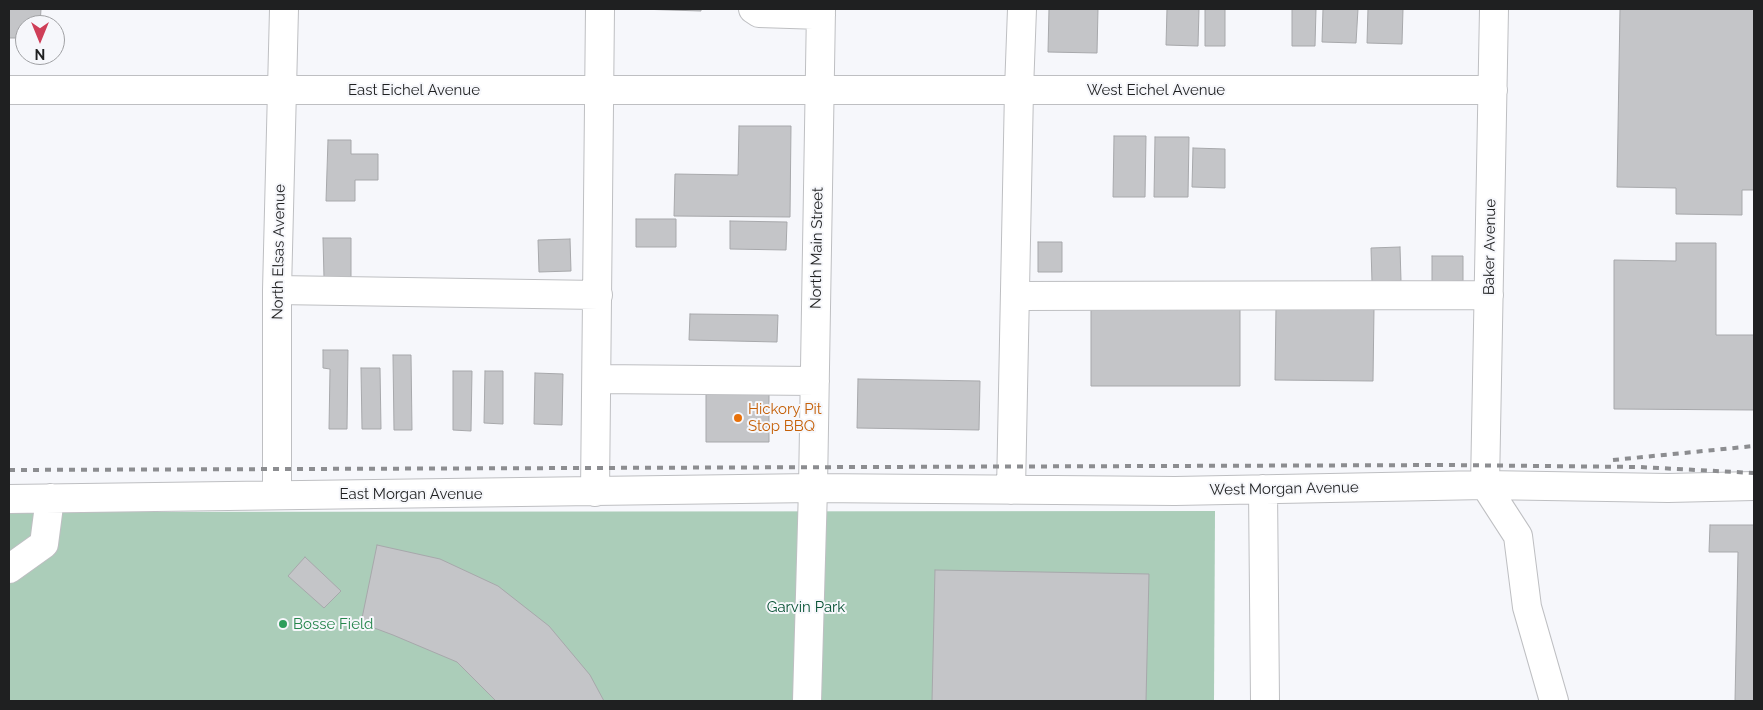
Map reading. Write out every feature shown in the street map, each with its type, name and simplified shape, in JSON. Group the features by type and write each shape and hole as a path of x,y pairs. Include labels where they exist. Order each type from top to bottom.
{"street":[{"name":"North Elsas Avenue","path":"277,494 277,290 284,9"},
{"path":"595,492 600,9"},
{"path":"753,9 759,13 821,12"},
{"path":"1011,490 1022,9"},
{"name":"Baker Avenue","path":"1485,486 1494,9"},
{"name":"North Main Street","path":"807,701 813,488 821,12"},
{"name":"East Eichel Avenue","path":"9,90 819,90"},
{"name":"West Eichel Avenue","path":"819,90 1493,90"},
{"path":"277,290 598,295"},
{"path":"1015,296 1489,295"},
{"path":"597,378 814,381"},
{"path":"1485,486 1518,536 1527,607 1554,701"},
{"name":"West Morgan Avenue","path":"813,488 1174,491 1485,486 1659,488 1754,486"},
{"name":"East Morgan Avenue","path":"9,499 813,488"},
{"path":"1263,490 1265,701"},
{"path":"9,569 44,544 50,498"}],"green space":[{"name":"Garvin Park","path":"1215,511 1214,701 9,701 9,512"}],"building":[{"path":"9,9 41,9 41,15 15,15 15,38 9,38"},
{"path":"638,9 701,9 701,11"},
{"path":"1049,9 1098,9 1097,53 1048,52"},
{"path":"1167,9 1199,9 1198,46 1166,45"},
{"path":"1205,9 1225,9 1225,46 1205,46"},
{"path":"1292,9 1316,9 1315,46 1292,46"},
{"path":"1323,9 1358,9 1356,43 1322,42"},
{"path":"1368,9 1403,9 1402,44 1367,43"},
{"path":"1620,9 1754,9 1754,190 1742,190 1742,215 1676,214 1676,188 1617,187"},
{"path":"739,126 791,126 790,217 674,216 675,174 738,175"},
{"path":"1114,136 1146,136 1145,197 1113,197"},
{"path":"1155,137 1189,137 1188,197 1154,197"},
{"path":"328,140 351,140 351,154 378,154 378,180 355,180 355,201 326,201"},
{"path":"1193,148 1225,149 1225,188 1192,187"},
{"path":"636,219 676,219 676,247 636,247"},
{"path":"730,221 787,222 786,250 730,249"},
{"path":"323,238 351,238 351,277 324,278"},
{"path":"570,239 571,271 539,272 538,240"},
{"path":"1038,242 1062,242 1062,272 1038,272"},
{"path":"1676,243 1716,243 1716,335 1754,335 1754,410 1614,409 1614,260 1676,261"},
{"path":"1400,247 1401,281 1372,282 1371,248"},
{"path":"1432,256 1463,256 1463,281 1432,282"},
{"path":"1091,301 1240,301 1240,386 1091,386"},
{"path":"1276,307 1374,308 1373,381 1275,380"},
{"path":"690,314 778,315 777,342 689,340"},
{"path":"323,350 348,350 347,429 329,429 330,369 323,368"},
{"path":"393,355 411,355 412,430 394,430"},
{"path":"361,368 380,368 381,429 362,429"},
{"path":"453,371 472,371 471,431 453,430"},
{"path":"485,371 503,371 503,424 484,423"},
{"path":"535,373 563,374 562,425 534,424"},
{"path":"858,379 980,381 979,430 857,428"},
{"name":"Hickory Pit Stop BBQ","path":"706,394 769,394 769,442 706,442"},
{"path":"1710,525 1754,525 1754,701 1735,701 1738,552 1709,552"},
{"path":"377,545 440,559 498,586 549,626 590,675 604,701 496,701 457,662 361,623"},
{"path":"305,557 341,591 324,608 288,576"},
{"path":"935,570 1149,574 1146,701 932,701"}],"railway":[{"path":"1613,460 1754,446"},
{"path":"9,470 1446,465 1639,467 1754,473"}],"place":[{"name":"Hickory Pit Stop BBQ","path":"738,418"},
{"name":"Bosse Field","path":"283,624"}]}
